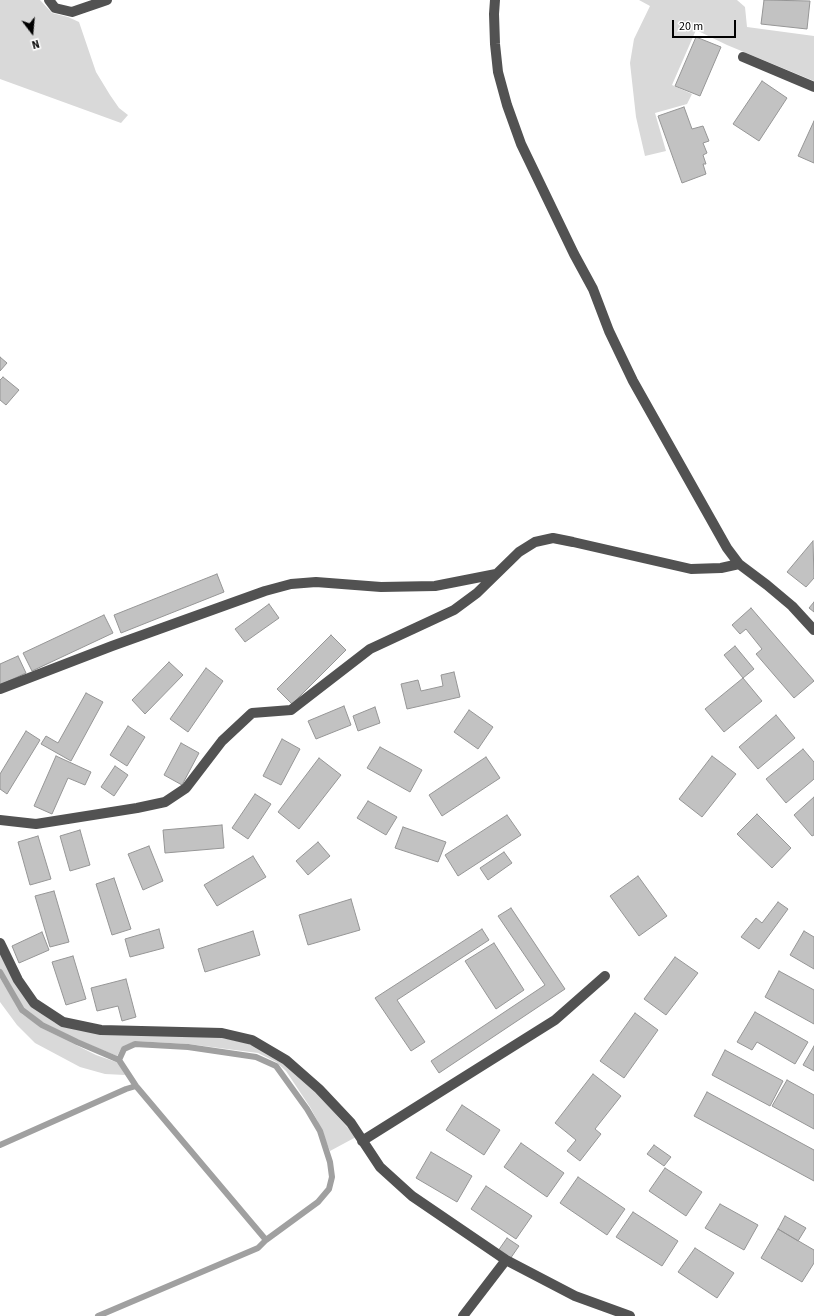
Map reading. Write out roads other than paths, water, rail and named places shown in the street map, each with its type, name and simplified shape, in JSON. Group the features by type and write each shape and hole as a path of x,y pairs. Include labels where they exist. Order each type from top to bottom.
{"street":[{"path":"49,0 55,8 72,12 107,0"},
{"path":"495,0 495,44 498,72 507,105 521,144 574,254 593,289 609,331 633,381 727,548 739,564 792,606 814,630"},
{"path":"743,56 814,87"},
{"path":"0,820 36,824 137,808 165,802 186,788 222,741 252,713 291,710 370,649 454,610 477,593 519,552 535,542 553,538 691,569 721,568 739,564"},
{"path":"0,689 112,646 264,591 291,584 316,582 381,587 435,586 496,574"},
{"path":"0,942 18,980 34,1003 63,1022 101,1030 222,1033 252,1040 286,1060 319,1089 351,1124 380,1167 412,1196 506,1260 575,1296 630,1316"},
{"path":"362,1141 555,1020 605,976"},
{"path":"463,1316 506,1260"}],"waterway":[{"path":"0,972 22,1010 42,1025 119,1060 136,1086 266,1240"},
{"path":"98,1316 258,1248 266,1240 318,1202 329,1189 332,1177 330,1162 320,1131 307,1109 276,1066 256,1057 188,1047 135,1044 124,1049 119,1060"},
{"path":"0,1145 126,1089 136,1086"}]}
